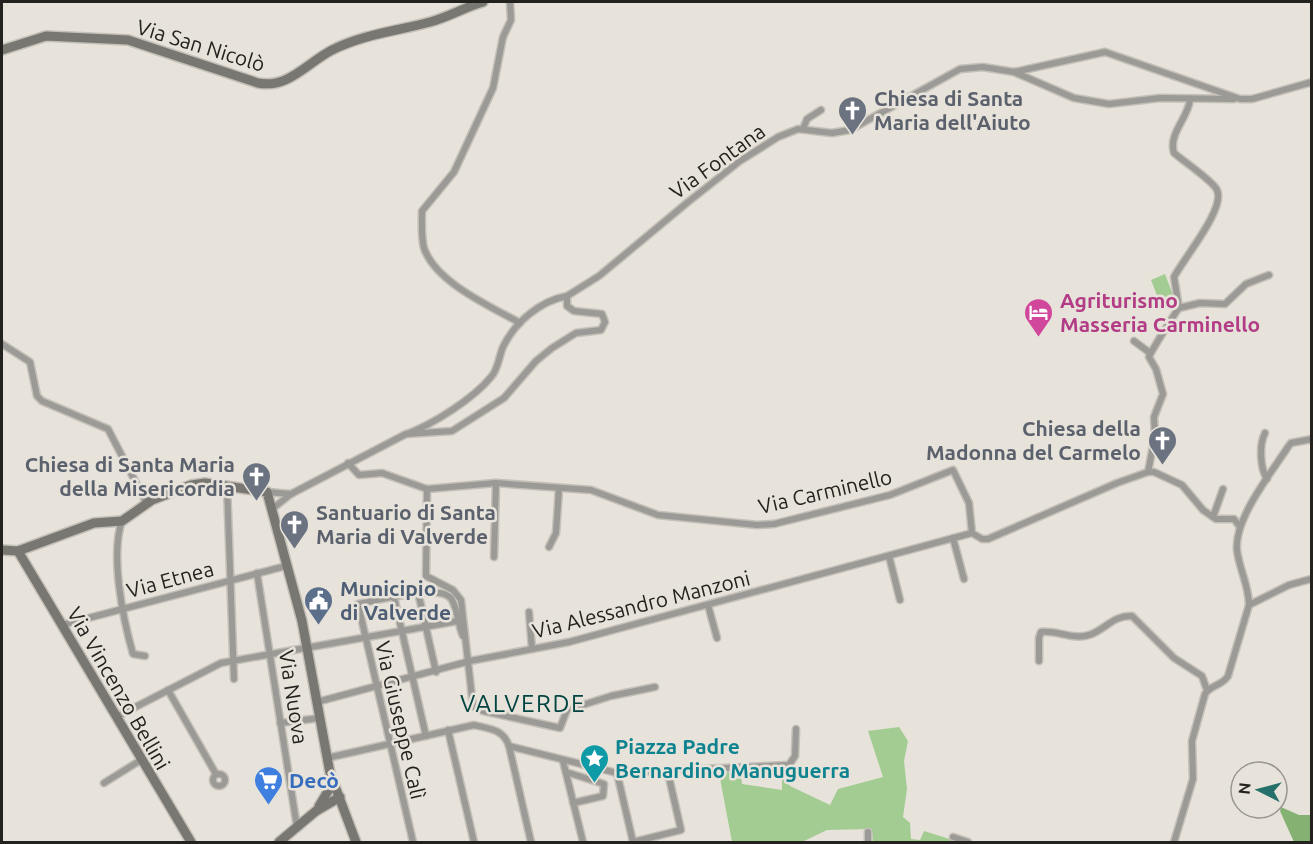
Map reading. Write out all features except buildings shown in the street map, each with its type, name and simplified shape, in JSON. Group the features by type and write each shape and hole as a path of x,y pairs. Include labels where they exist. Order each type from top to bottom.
{"street":[{"name":"Via San Nicolò","path":"2,50 46,36 128,40 258,83 275,84 286,81 339,47 388,29 434,21 483,2"},
{"path":"510,2 511,16 504,37 494,88 454,172 422,211 422,239 428,255 444,276 520,323"},
{"name":"Via Fontana","path":"406,434 438,421 492,376 504,345 520,323 535,309 556,298 567,296 599,276 740,161 778,137 803,129 832,133 850,130 960,69 983,67 1014,72 1105,52 1240,99 1252,99 1311,82"},
{"path":"1014,72 1074,98 1109,104 1160,98 1240,99"},
{"path":"1150,353 1179,308 1174,277 1197,239 1213,219 1219,197 1215,186 1172,149 1173,138 1191,100"},
{"path":"803,129 807,119 821,110"},
{"path":"1179,308 1200,303 1225,304 1246,285 1269,275"},
{"path":"272,509 291,494 406,434 452,430 504,398 536,361 552,348 576,333 597,332 604,326 602,314 574,311 567,306 567,296"},
{"path":"1134,341 1150,353 1163,394 1154,417 1155,436 1148,472"},
{"path":"2,344 30,362 36,392 42,401 108,429 147,504"},
{"path":"1264,433 1261,441 1262,469 1267,479"},
{"path":"1207,690 1223,683 1228,676 1249,605 1249,593 1237,548 1240,527 1267,479 1291,443 1311,439"},
{"name":"Via Carminello","path":"348,464 358,475 382,473 427,489 496,483 528,483 591,490 658,515 757,525 774,524 890,495 953,470 968,498 972,533"},
{"path":"972,533 982,539 988,539 1076,500 1148,472 1154,472 1182,485 1213,517 1234,519 1240,527"},
{"path":"2,550 18,551 94,523 122,521 147,504 190,485 205,483 291,494"},
{"path":"494,557 496,483"},
{"path":"227,486 234,679"},
{"path":"549,546 556,533 559,488"},
{"path":"427,489 426,576 457,593 463,607 470,703 476,709 560,728 567,710 610,696 656,687"},
{"path":"1213,517 1223,489"},
{"path":"267,492 307,648 333,783 356,843"},
{"path":"122,521 118,543 118,580 122,609 133,654 145,656"},
{"name":"Via Alessandro Manzoni","path":"317,702 466,663 569,642 972,533"},
{"path":"953,538 964,579"},
{"name":"Via Vincenzo Bellini","path":"18,551 190,843"},
{"path":"889,556 900,600"},
{"name":"Via Etnea","path":"62,625 286,566"},
{"name":"Via Nuova","path":"257,573 297,826"},
{"path":"1249,605 1289,585 1311,579"},
{"path":"426,736 394,597 418,592 446,594 452,599 465,641"},
{"path":"418,592 436,672"},
{"name":"Via Giuseppe Calì","path":"394,597 358,604 413,843"},
{"path":"708,605 717,638"},
{"path":"529,612 532,649"},
{"path":"1039,661 1041,632 1065,636 1089,635 1112,620 1132,616 1174,658 1202,676 1207,682 1207,690 1194,732 1193,779 1175,840"},
{"path":"116,717 221,663 458,621"},
{"path":"168,690 210,759 216,774"},
{"path":"280,723 320,718"},
{"path":"327,758 474,725 497,731 503,734 509,747 531,843"},
{"path":"509,747 617,773 789,765 795,756 796,729"},
{"path":"448,730 474,843"},
{"path":"104,783 141,760"},
{"path":"563,760 582,842"},
{"path":"566,772 604,784 603,796 573,803"},
{"path":"617,773 633,842 681,830 668,772"},
{"path":"316,811 333,783"},
{"path":"279,843 316,811 340,797"},
{"path":"867,832 868,843"},
{"path":"954,837 968,843"}],"green space":[{"path":"1165,274 1176,303 1162,308 1151,280"},
{"path":"899,727 908,741 904,761 907,789 903,817 910,823 911,839 920,840 924,831 959,842 873,842 872,829 827,830 802,842 732,842 719,773 741,771 742,784 782,790 782,770 790,786 830,805 838,789 883,777 868,731"},
{"path":"1289,811 1299,815 1311,815 1311,842 1294,842 1284,820 1289,820"}],"place":[{"name":"Chiesa di Santa Maria dell'Aiuto","path":"853,136"},
{"name":"Agriturismo Masseria Carminello","path":"1039,338"},
{"name":"Chiesa della Madonna del Carmelo","path":"1162,466"},
{"name":"Chiesa di Santa Maria della Misericordia","path":"256,502"},
{"name":"Santuario di Santa Maria di Valverde","path":"295,550"},
{"name":"Municipio di Valverde","path":"319,626"},
{"name":"Piazza Padre Bernardino Manuguerra","path":"594,784"},
{"name":"Decò","path":"268,806"}],"district":[{"name":"VALVERDE","path":"523,703"}]}
